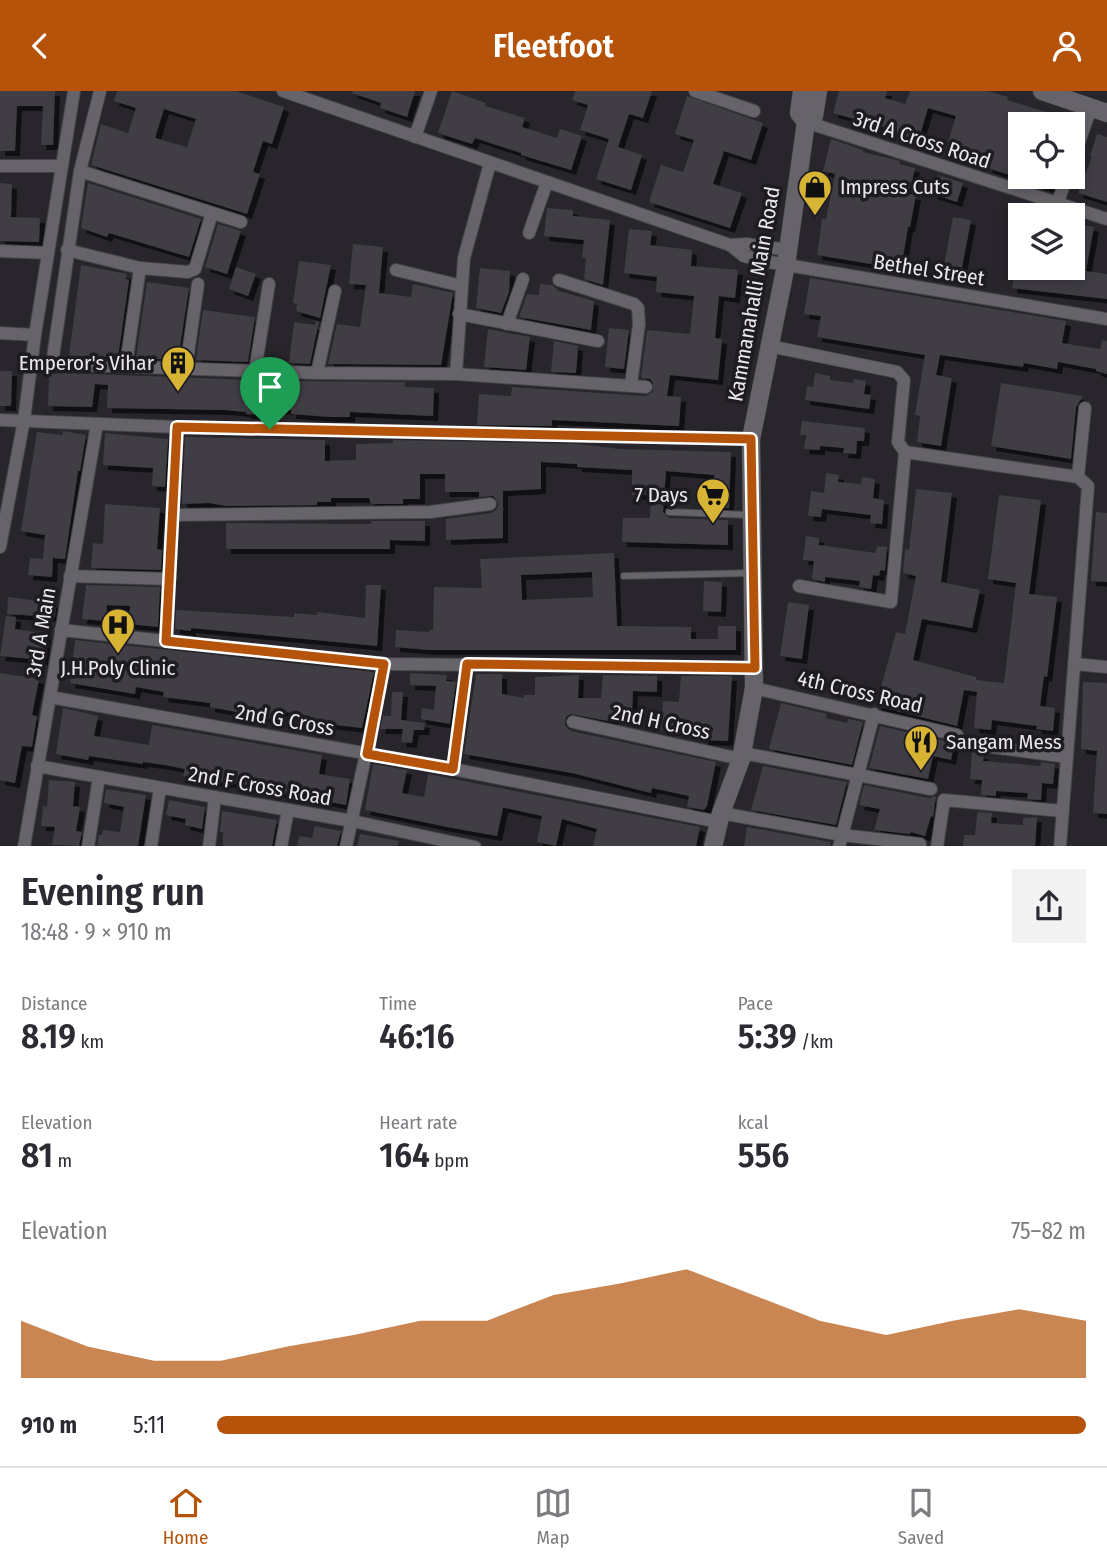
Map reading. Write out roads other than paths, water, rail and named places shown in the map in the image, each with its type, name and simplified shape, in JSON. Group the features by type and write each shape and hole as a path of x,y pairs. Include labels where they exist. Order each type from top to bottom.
{"main road":[{"name":"Kammanahalli Main Road","path":"802,91 799,113 806,122"},
{"name":"Kammanahalli Main Road","path":"713,846 720,817 742,756 754,688 751,439 787,258 806,122 814,116 818,91"},
{"path":"1042,91 1099,111"}],"street":[{"path":"0,547 3,510 24,420 74,91"},
{"path":"100,91 80,171 52,364 317,373 456,374 646,387"},
{"name":"Bethel Street","path":"283,91 730,245 746,244 787,258 1107,319"},
{"path":"415,137 431,91"},
{"path":"695,91 754,111"},
{"path":"1085,137 1099,111"},
{"name":"3rd A Cross Road","path":"806,122 1054,203"},
{"path":"456,374 464,258 490,163"},
{"path":"0,166 62,166"},
{"path":"80,171 241,222"},
{"path":"529,233 547,182"},
{"name":"3rd A Cross Road","path":"1085,212 1107,219"},
{"path":"67,250 140,268 188,272 195,269 212,213"},
{"path":"0,251 48,253"},
{"path":"126,365 140,268"},
{"path":"396,270 462,286"},
{"path":"507,324 523,279"},
{"path":"559,280 615,297 638,308 639,324 631,385"},
{"path":"255,371 269,283"},
{"path":"186,368 198,284"},
{"path":"317,373 335,291"},
{"path":"459,314 598,341"},
{"path":"0,333 35,335"},
{"path":"769,346 897,372 904,380 898,442 905,452 891,602 799,586"},
{"path":"1078,477 1085,408"},
{"path":"0,420 177,427 751,439"},
{"name":"3rd A Main","path":"24,846 97,424"},
{"path":"166,641 177,427"},
{"path":"905,452 1078,477 1088,487 1060,846"},
{"path":"173,515 430,512 490,504"},
{"path":"70,576 170,579"},
{"path":"61,630 384,664 755,668"},
{"path":"346,846 384,664"},
{"path":"453,769 467,664"},
{"path":"1074,664 1107,667"},
{"name":"4th Cross Road","path":"754,688 957,735"},
{"name":"2nd G Cross","path":"50,697 840,841 920,844"},
{"path":"840,841 874,714"},
{"name":"2nd H Cross","path":"573,722 742,756 931,789"},
{"path":"976,745 1067,757"},
{"name":"2nd F Cross Road","path":"37,767 352,821 409,840 475,846"},
{"path":"88,846 99,777"},
{"path":"151,846 160,788"},
{"path":"209,846 215,797"},
{"path":"937,846 944,800 1063,811"},
{"path":"281,846 288,810"}],"lane":[{"path":"669,512 752,515"},
{"path":"624,576 753,573"}],"place":[{"name":"Impress Cuts","path":"815,217"},
{"name":"Emperor's Vihar","path":"178,393"},
{"name":"7 Days","path":"713,525"},
{"name":"J.H.Poly Clinic","path":"118,655"},
{"name":"Sangam Mess","path":"921,772"}]}
